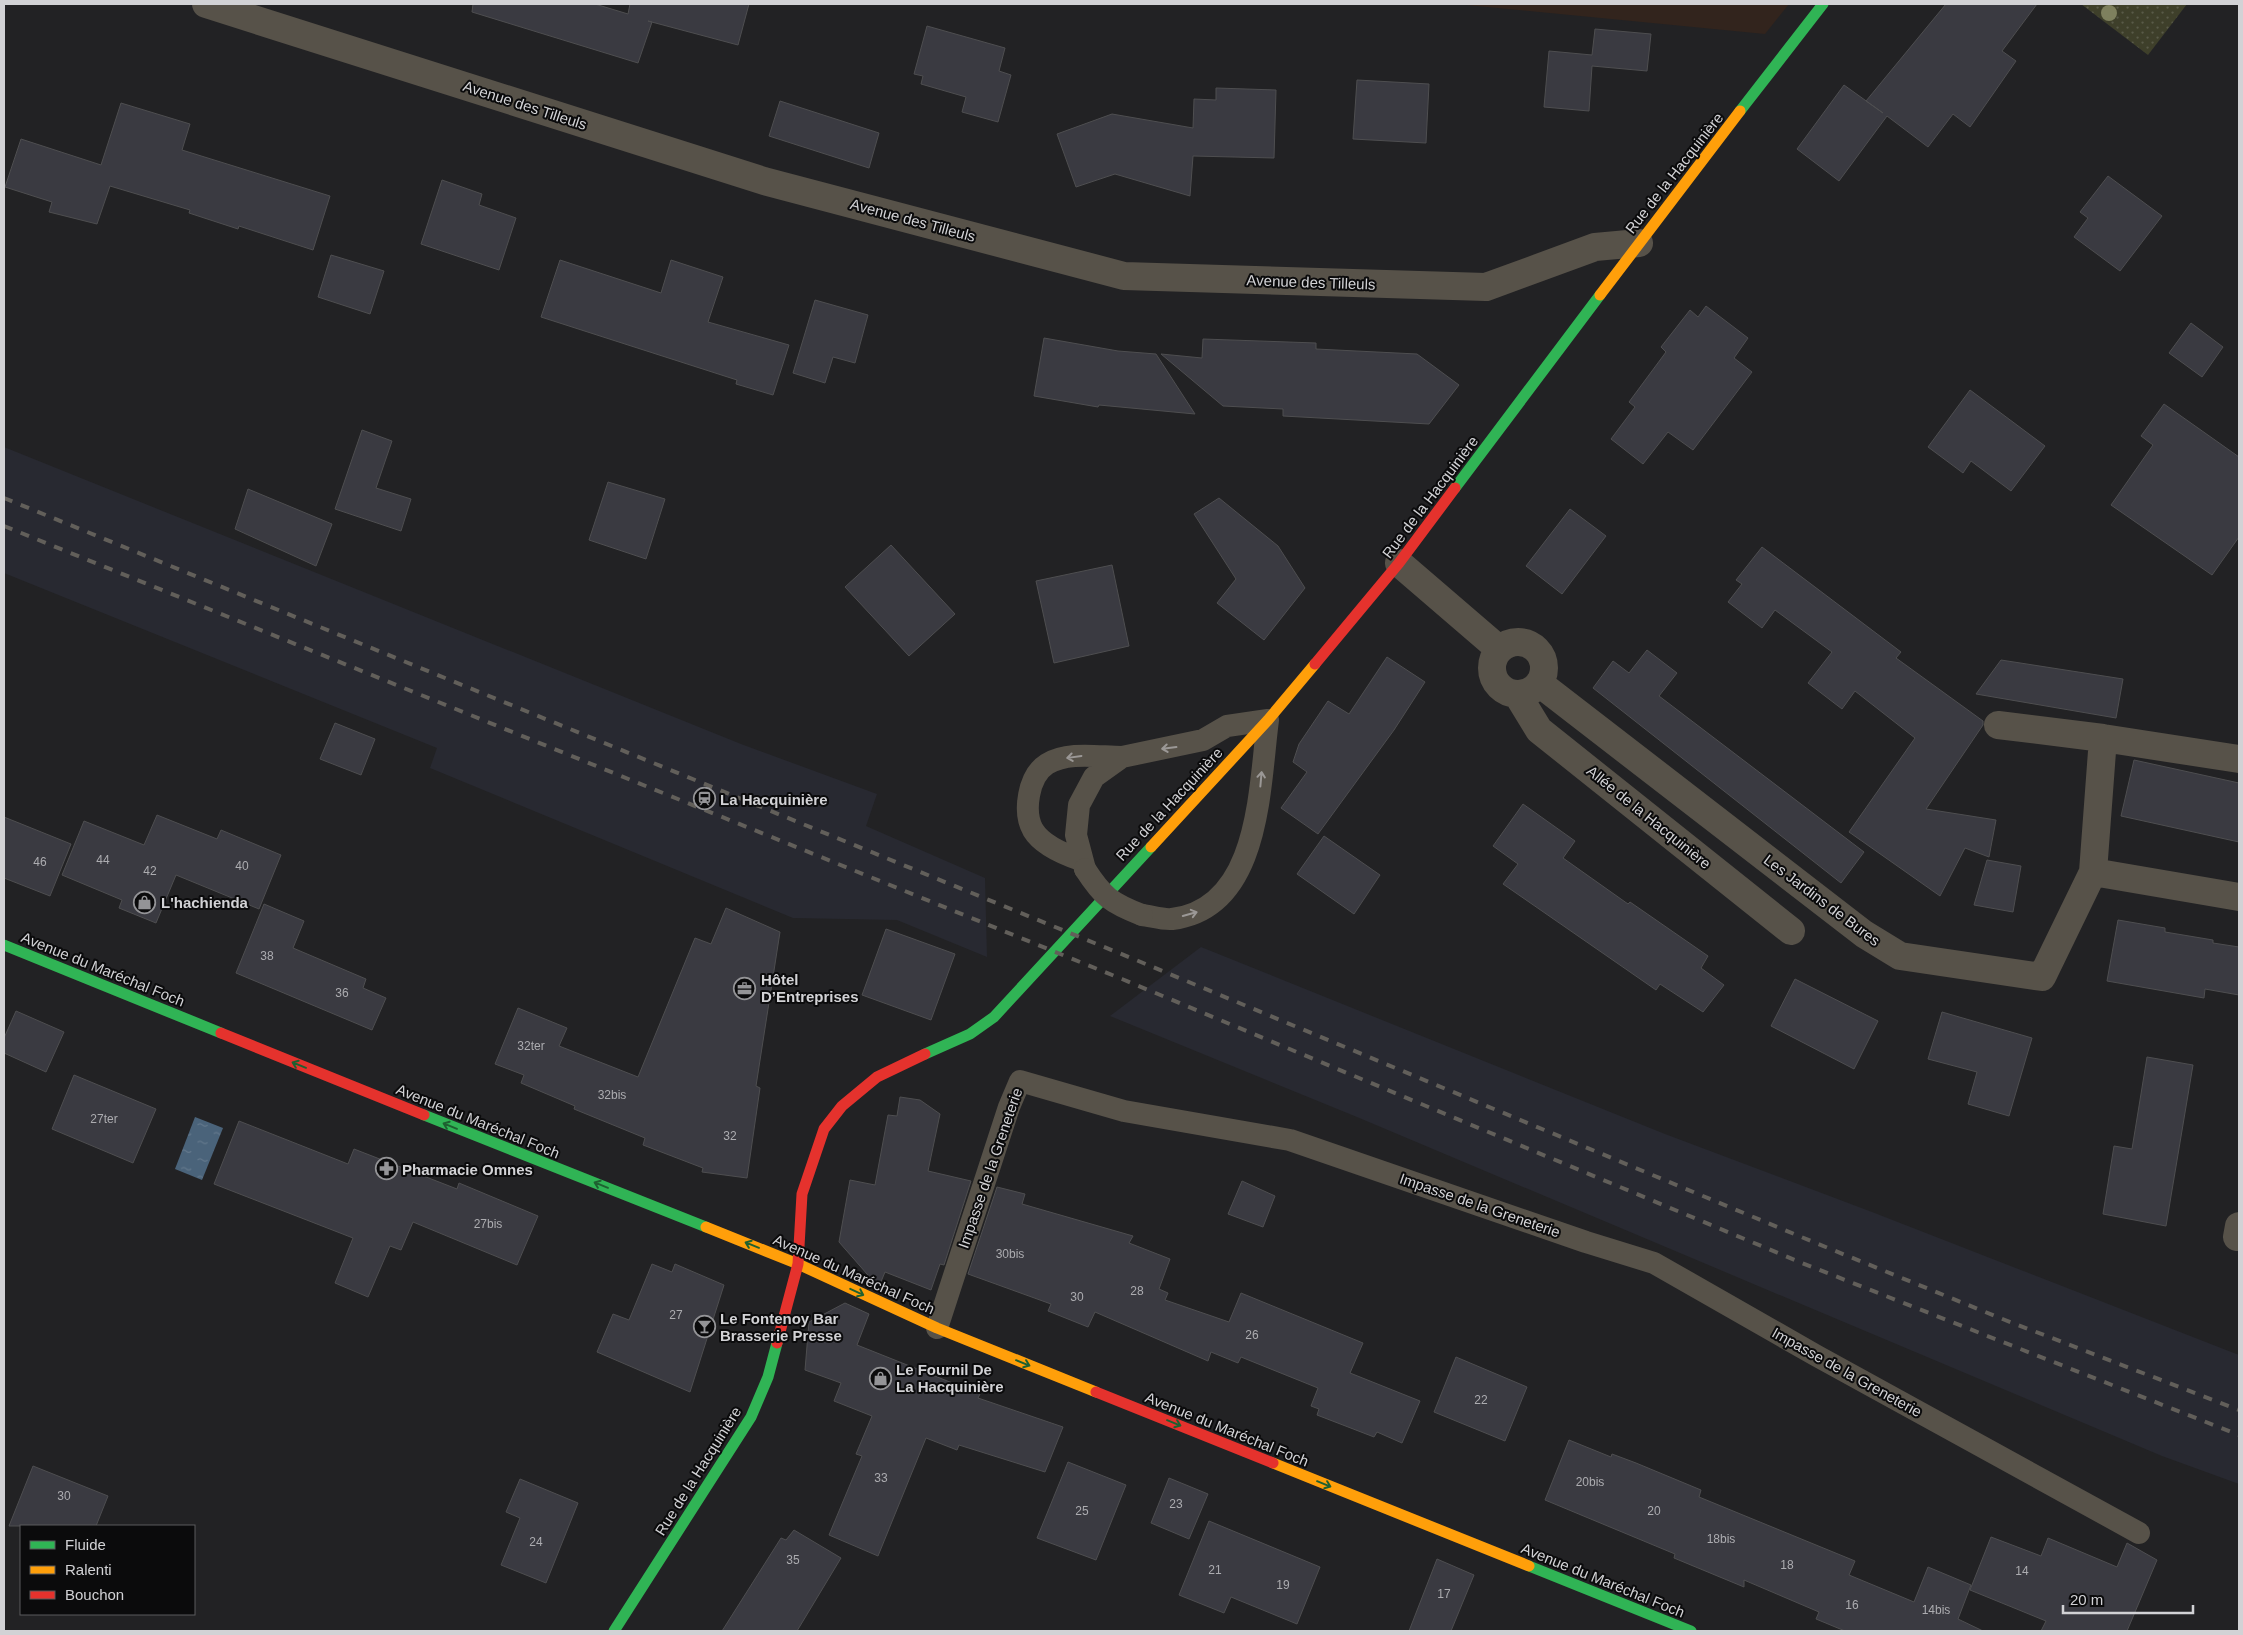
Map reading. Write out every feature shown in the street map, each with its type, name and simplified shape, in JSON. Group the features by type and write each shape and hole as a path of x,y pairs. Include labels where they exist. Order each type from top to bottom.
{"street":[{"name":"Avenue des Tilleuls","path":"206,4 764,182 1124,276 1486,286 1594,247 1639,243"},
{"name":"Rue de la Hacquinière","path":"614,1631 751,1417 768,1377 798,1264 802,1194 824,1129 842,1106 891,1068 970,1034 994,1017 1268,720 1399,562 1639,243 1823,4"},
{"path":"1399,562 1499,649"},
{"path":"1514,642 1531,645 1538,651 1544,668 1528,689 1501,688 1492,674 1493,657 1499,649 1514,642"},
{"name":"Les Jardins de Bures","path":"1528,689 1864,934 1900,956 2042,977 2093,872 2103,738"},
{"name":"Allée de la Hacquinière","path":"1528,689 1539,730 1791,930"},
{"path":"1998,725 2103,738 2239,759"},
{"path":"2093,872 2239,897"},
{"name":"Avenue du Maréchal Foch","path":"4,945 798,1264 937,1328 1691,1631"}],"lane":[{"path":"1083,864 1064,854 1034,830 1027,805 1031,785 1046,765 1073,756 1122,757 1203,740 1227,726 1268,720 1257,816 1246,854 1235,878 1200,911 1172,919 1142,915 1117,905 1099,891 1083,864 1076,835 1078,805 1094,777 1122,757"},
{"name":"Impasse de la Greneterie","path":"937,1328 1009,1107 1020,1081 1124,1111 1290,1140 1577,1239 1654,1263 1817,1356 2139,1533"}],"shaded area":[{"path":"1456,4 1789,4 1765,34"},
{"path":"4,447 741,744 877,794 866,826 985,878 987,957 897,920 793,918 430,768 437,748 4,573"},
{"path":"1201,947 1665,1134 1872,1212 2239,1355 2239,1484 2162,1456 1357,1117 1110,1016"}],"green space":[{"path":"2081,4 2187,4 2148,55"}],"water":[{"path":"195,1117 223,1128 202,1180 175,1169"}],"building":[{"path":"473,4 595,4 628,14 630,4 749,4 738,45 652,22 638,63 472,12"},
{"path":"1946,4 2037,4 2002,51 2016,61 1970,127 1953,114 1928,147 1887,116 1839,181 1797,149 1844,85 1866,101"},
{"path":"927,26 1005,48 999,71 1011,75 998,122 962,112 966,97 921,84 923,76 914,74"},
{"path":"1595,29 1651,34 1647,71 1592,66 1589,111 1544,107 1549,51 1592,55"},
{"path":"1357,80 1429,84 1426,143 1353,139"},
{"path":"1216,88 1276,90 1274,158 1193,156 1190,196 1115,174 1076,187 1057,134 1112,114 1193,128 1194,99 1216,100"},
{"path":"780,101 879,133 869,168 769,136"},
{"path":"121,103 190,124 182,150 330,196 313,250 239,226 238,229 189,213 190,210 110,186 97,224 49,212 52,202 5,187 21,139 101,165"},
{"path":"2108,176 2162,216 2120,271 2074,237 2088,218 2080,212"},
{"path":"442,180 482,194 479,205 516,218 499,270 421,244"},
{"path":"331,255 384,271 370,314 318,297"},
{"path":"560,260 661,293 671,260 723,277 708,322 789,345 773,395 736,384 737,380 541,317"},
{"path":"815,300 868,315 855,363 833,357 825,383 793,373"},
{"path":"1706,306 1748,338 1734,358 1752,372 1693,450 1668,432 1643,464 1611,439 1635,407 1629,402 1666,352 1661,347 1690,310 1698,317"},
{"path":"2191,323 2223,347 2202,377 2169,353"},
{"path":"1044,338 1118,351 1156,354 1195,414 1099,405 1098,407 1034,396"},
{"path":"1203,339 1316,343 1316,349 1417,354 1459,385 1429,424 1283,416 1283,409 1223,406 1161,354 1202,358"},
{"path":"1970,390 2045,446 2011,491 1971,461 1963,473 1928,447"},
{"path":"2164,404 2239,457 2239,537 2212,575 2111,505 2153,445 2141,436"},
{"path":"362,430 392,441 376,488 411,499 401,531 335,509"},
{"path":"608,482 665,499 646,559 589,540"},
{"path":"248,489 332,524 316,566 235,529"},
{"path":"1219,498 1278,546 1305,588 1264,640 1217,603 1236,579 1194,514"},
{"path":"1570,509 1606,536 1562,594 1526,566"},
{"path":"891,545 955,614 909,656 845,587"},
{"path":"1762,547 1901,652 1896,658 1983,721 1983,725 1926,809 1996,820 1989,857 1965,848 1940,896 1849,832 1915,738 1855,691 1842,709 1808,683 1832,652 1775,610 1762,628 1728,602 1742,584 1736,580"},
{"path":"1112,565 1129,646 1054,663 1036,581"},
{"path":"1647,650 1677,673 1659,696 1864,852 1841,883 1593,688 1613,661 1629,673"},
{"path":"1387,657 1425,682 1394,730 1318,834 1281,808 1307,772 1293,762 1299,744 1328,701 1349,714"},
{"path":"2001,660 2123,679 2116,718 1976,694"},
{"path":"335,723 375,739 361,775 320,759"},
{"path":"2134,760 2239,783 2239,842 2121,816"},
{"path":"1523,804 1575,841 1563,858 1628,904 1630,902 1708,956 1701,968 1724,985 1703,1012 1660,984 1656,990 1503,884 1518,864 1493,846"},
{"path":"157,815 217,839 221,830 281,855 259,909 176,875 156,923 119,908 122,900 62,875 84,821 144,845"},
{"path":"4,817 71,844 50,896 4,878"},
{"path":"1324,836 1380,875 1354,914 1297,874"},
{"path":"1987,860 2021,866 2013,912 1974,905"},
{"path":"264,904 304,921 293,948 366,979 363,988 386,998 372,1030 236,973"},
{"path":"726,908 780,932 756,1086 760,1088 747,1178 702,1172 703,1168 643,1145 645,1138 574,1109 575,1106 521,1083 524,1075 495,1064 518,1008 567,1028 559,1046 638,1077 695,938 711,944"},
{"path":"2118,920 2165,928 2165,932 2213,940 2213,943 2239,947 2239,995 2205,989 2204,998 2107,981"},
{"path":"886,929 955,954 931,1020 862,995"},
{"path":"1795,979 1878,1021 1854,1069 1771,1026"},
{"path":"16,1011 64,1032 46,1072 4,1053 4,1038"},
{"path":"1942,1012 2032,1038 2009,1116 1968,1104 1977,1072 1928,1059"},
{"path":"2147,1057 2193,1065 2166,1226 2103,1214 2114,1146 2132,1149"},
{"path":"74,1075 156,1109 133,1163 52,1129"},
{"path":"900,1097 920,1100 940,1114 928,1171 971,1181 944,1265 940,1264 931,1290 885,1272 880,1284 874,1282 839,1242 850,1180 875,1185 888,1115 897,1116"},
{"path":"239,1121 348,1164 354,1149 457,1189 459,1183 538,1216 517,1265 413,1222 401,1250 390,1246 368,1297 335,1283 353,1238 214,1184"},
{"path":"1242,1181 1275,1196 1263,1227 1228,1214"},
{"path":"997,1187 1025,1194 1022,1204 1133,1236 1129,1243 1170,1259 1159,1289 1168,1293 1165,1300 1229,1322 1241,1293 1363,1343 1350,1373 1420,1401 1402,1443 1377,1432 1374,1437 1317,1415 1319,1409 1311,1406 1318,1388 1241,1357 1238,1363 1211,1352 1208,1361 1095,1312 1088,1327 1048,1311 1051,1304 968,1274"},
{"path":"652,1264 672,1272 675,1264 724,1285 690,1392 597,1352 613,1314 629,1320"},
{"path":"845,1303 869,1314 857,1345 980,1394 978,1398 1063,1427 1045,1472 959,1445 957,1450 926,1438 878,1556 829,1535 862,1456 856,1454 872,1416 834,1401 841,1383 805,1370 809,1322"},
{"path":"1456,1357 1527,1387 1505,1441 1434,1412"},
{"path":"1569,1440 1611,1457 1612,1454 1636,1463 1701,1490 1699,1497 1855,1561 1849,1575 1914,1602 1928,1567 1971,1585 1958,1619 1983,1631 1845,1631 1816,1619 1819,1612 1744,1580 1744,1587 1674,1558 1675,1554 1545,1500"},
{"path":"1068,1462 1126,1485 1096,1560 1037,1538"},
{"path":"33,1466 108,1496 96,1525 9,1526"},
{"path":"1169,1478 1208,1494 1189,1539 1151,1523"},
{"path":"520,1479 578,1503 546,1583 501,1565 520,1518 506,1512"},
{"path":"1209,1521 1320,1567 1297,1624 1231,1597 1224,1613 1179,1595"},
{"path":"794,1530 841,1558 797,1631 722,1631 781,1538 786,1540"},
{"path":"1991,1537 2041,1556 2048,1538 2117,1567 2127,1543 2157,1560 2127,1631 2041,1631 2046,1621 1970,1590"},
{"path":"1437,1559 1474,1575 1451,1631 1409,1631"}],"railway":[{"path":"4,498 1136,960 1811,1241 2005,1320 2239,1410"},
{"path":"4,526 1122,979 1802,1263 2239,1435"}],"traffic: fast":[{"path":"1740,111 1823,4"},
{"path":"1455,488 1600,295"},
{"path":"925,1054 970,1034 994,1017 1151,847"},
{"path":"4,945 221,1033"},
{"path":"424,1115 706,1227"},
{"path":"614,1631 751,1417 768,1377 777,1343"},
{"path":"1529,1566 1691,1631"}],"traffic: slow":[{"path":"1600,295 1740,111"},
{"path":"1151,847 1268,720 1315,664"},
{"path":"706,1227 798,1264 937,1328 1096,1392"},
{"path":"1273,1463 1529,1566"}],"traffic: jam":[{"path":"1315,664 1399,563 1455,488"},
{"path":"221,1033 424,1115"},
{"path":"777,1343 798,1264 802,1194 824,1129 842,1106 877,1077 925,1054"},
{"path":"1096,1392 1273,1463"}],"place":[{"name":"La Hacquinière","path":"704,799"},
{"name":"L'hachienda","path":"145,902"},
{"name":"Hôtel D’Entreprises","path":"745,988"},
{"name":"Pharmacie Omnes","path":"386,1169"},
{"name":"Le Fontenoy Bar Brasserie Presse","path":"704,1327"},
{"name":"Le Fournil De La Hacquinière","path":"880,1378"}]}
